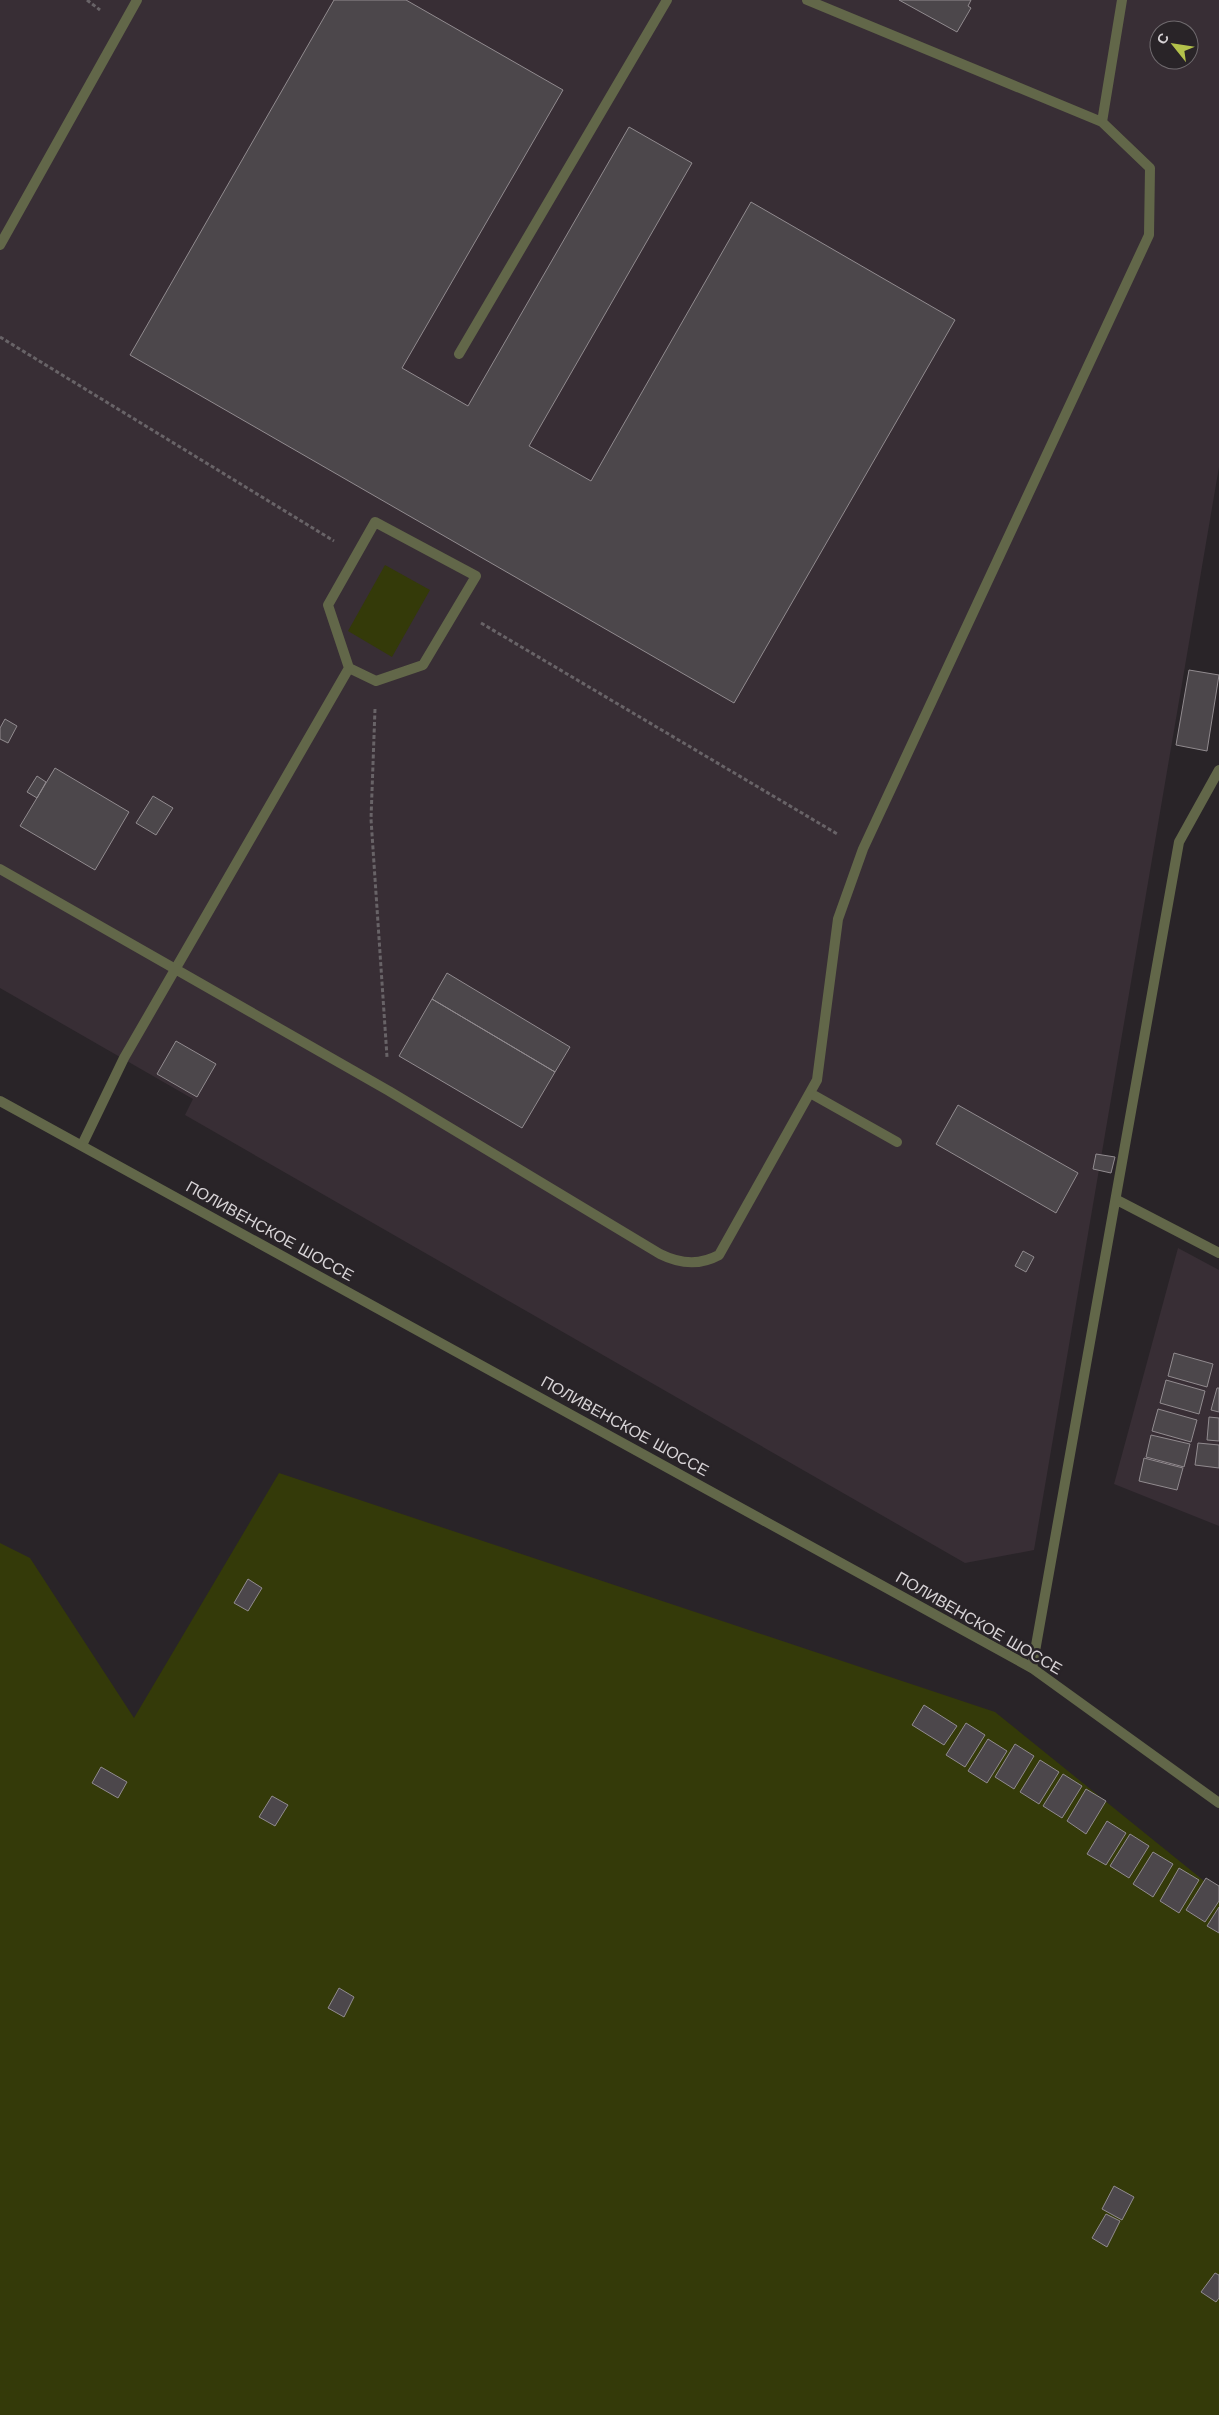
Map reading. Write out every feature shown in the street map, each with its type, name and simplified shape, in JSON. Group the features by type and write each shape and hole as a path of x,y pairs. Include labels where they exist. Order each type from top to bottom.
{"street":[{"path":"0,245 137,0"},
{"path":"459,354 666,0"},
{"path":"0,869 389,1091 660,1254 675,1261 691,1263 709,1261 719,1255 817,1080 838,919 863,849 1149,236 1150,168 1102,122 807,0"},
{"path":"1102,122 1122,0"},
{"path":"82,1144 124,1058 348,668 328,605 375,522 476,576 423,665 376,681 348,668"},
{"path":"1032,1668 1117,1200 1179,842 1219,770"},
{"path":"810,1093 897,1142"},
{"name":"ПОЛИВЕНСКОЕ ШОССЕ","path":"0,1101 82,1144 1032,1668 1219,1803"},
{"path":"1117,1200 1219,1253"}],"path":[{"path":"0,337 356,554"},
{"path":"457,609 863,849"},
{"path":"376,681 371,819 389,1091"}],"shaded area":[{"path":"0,0 1219,0 1219,467 1034,1550 965,1563 185,1115 193,1099 0,988"},
{"path":"1178,1248 1219,1270 1219,1526 1114,1484"}],"green space":[{"path":"385,565 430,590 392,657 348,631"},
{"path":"279,1473 995,1712 1219,1893 1219,2415 0,2415 0,1543 30,1558 134,1718"}],"building":[{"path":"334,0 406,0 563,90 402,368 468,406 629,127 692,163 529,446 591,481 751,202 955,320 734,703 130,355"},
{"path":"899,0 971,0 968,6 971,8 957,32"},
{"path":"1189,670 1219,675 1207,751 1176,745"},
{"path":"5,719 17,726 8,743 0,739 0,728"},
{"path":"55,768 129,812 95,870 20,826"},
{"path":"37,776 46,782 37,798 27,792"},
{"path":"153,796 173,808 156,835 136,823"},
{"path":"447,973 570,1047 555,1072 432,999"},
{"path":"432,999 555,1072 522,1128 399,1056"},
{"path":"176,1041 216,1064 197,1097 157,1074"},
{"path":"958,1105 1078,1173 1056,1213 936,1144"},
{"path":"1096,1154 1115,1157 1111,1173 1093,1169"},
{"path":"1023,1251 1034,1257 1026,1272 1015,1266"},
{"path":"1174,1353 1213,1364 1207,1387 1168,1376"},
{"path":"1166,1380 1205,1391 1199,1414 1160,1403"},
{"path":"1217,1388 1219,1388 1219,1412 1211,1410"},
{"path":"1158,1409 1197,1420 1191,1442 1152,1431"},
{"path":"1209,1417 1219,1418 1219,1441 1207,1440"},
{"path":"1151,1435 1190,1444 1184,1467 1146,1457"},
{"path":"1198,1443 1219,1445 1219,1468 1195,1465"},
{"path":"1144,1458 1183,1468 1177,1490 1139,1481"},
{"path":"248,1579 262,1588 248,1611 234,1603"},
{"path":"924,1705 957,1726 944,1745 912,1725"},
{"path":"966,1723 985,1735 965,1767 946,1755"},
{"path":"988,1739 1007,1751 987,1783 968,1771"},
{"path":"1015,1744 1034,1756 1014,1789 995,1777"},
{"path":"1040,1760 1059,1772 1039,1804 1020,1792"},
{"path":"101,1767 127,1782 118,1798 92,1783"},
{"path":"1063,1774 1082,1786 1062,1818 1043,1806"},
{"path":"1086,1789 1106,1801 1086,1834 1067,1821"},
{"path":"272,1796 288,1805 275,1826 259,1817"},
{"path":"1107,1821 1126,1833 1106,1865 1087,1854"},
{"path":"1130,1834 1149,1846 1129,1878 1110,1866"},
{"path":"1153,1852 1173,1864 1153,1897 1133,1884"},
{"path":"1179,1868 1199,1880 1179,1913 1160,1901"},
{"path":"1206,1878 1219,1886 1219,1901 1205,1922 1186,1910"},
{"path":"1219,1907 1219,1933 1207,1926"},
{"path":"339,1988 354,1997 344,2017 328,2008"},
{"path":"1114,2186 1134,2197 1122,2220 1102,2209"},
{"path":"1106,2214 1120,2221 1107,2247 1092,2238"},
{"path":"1215,2273 1219,2275 1219,2298 1216,2302 1201,2292"}]}
